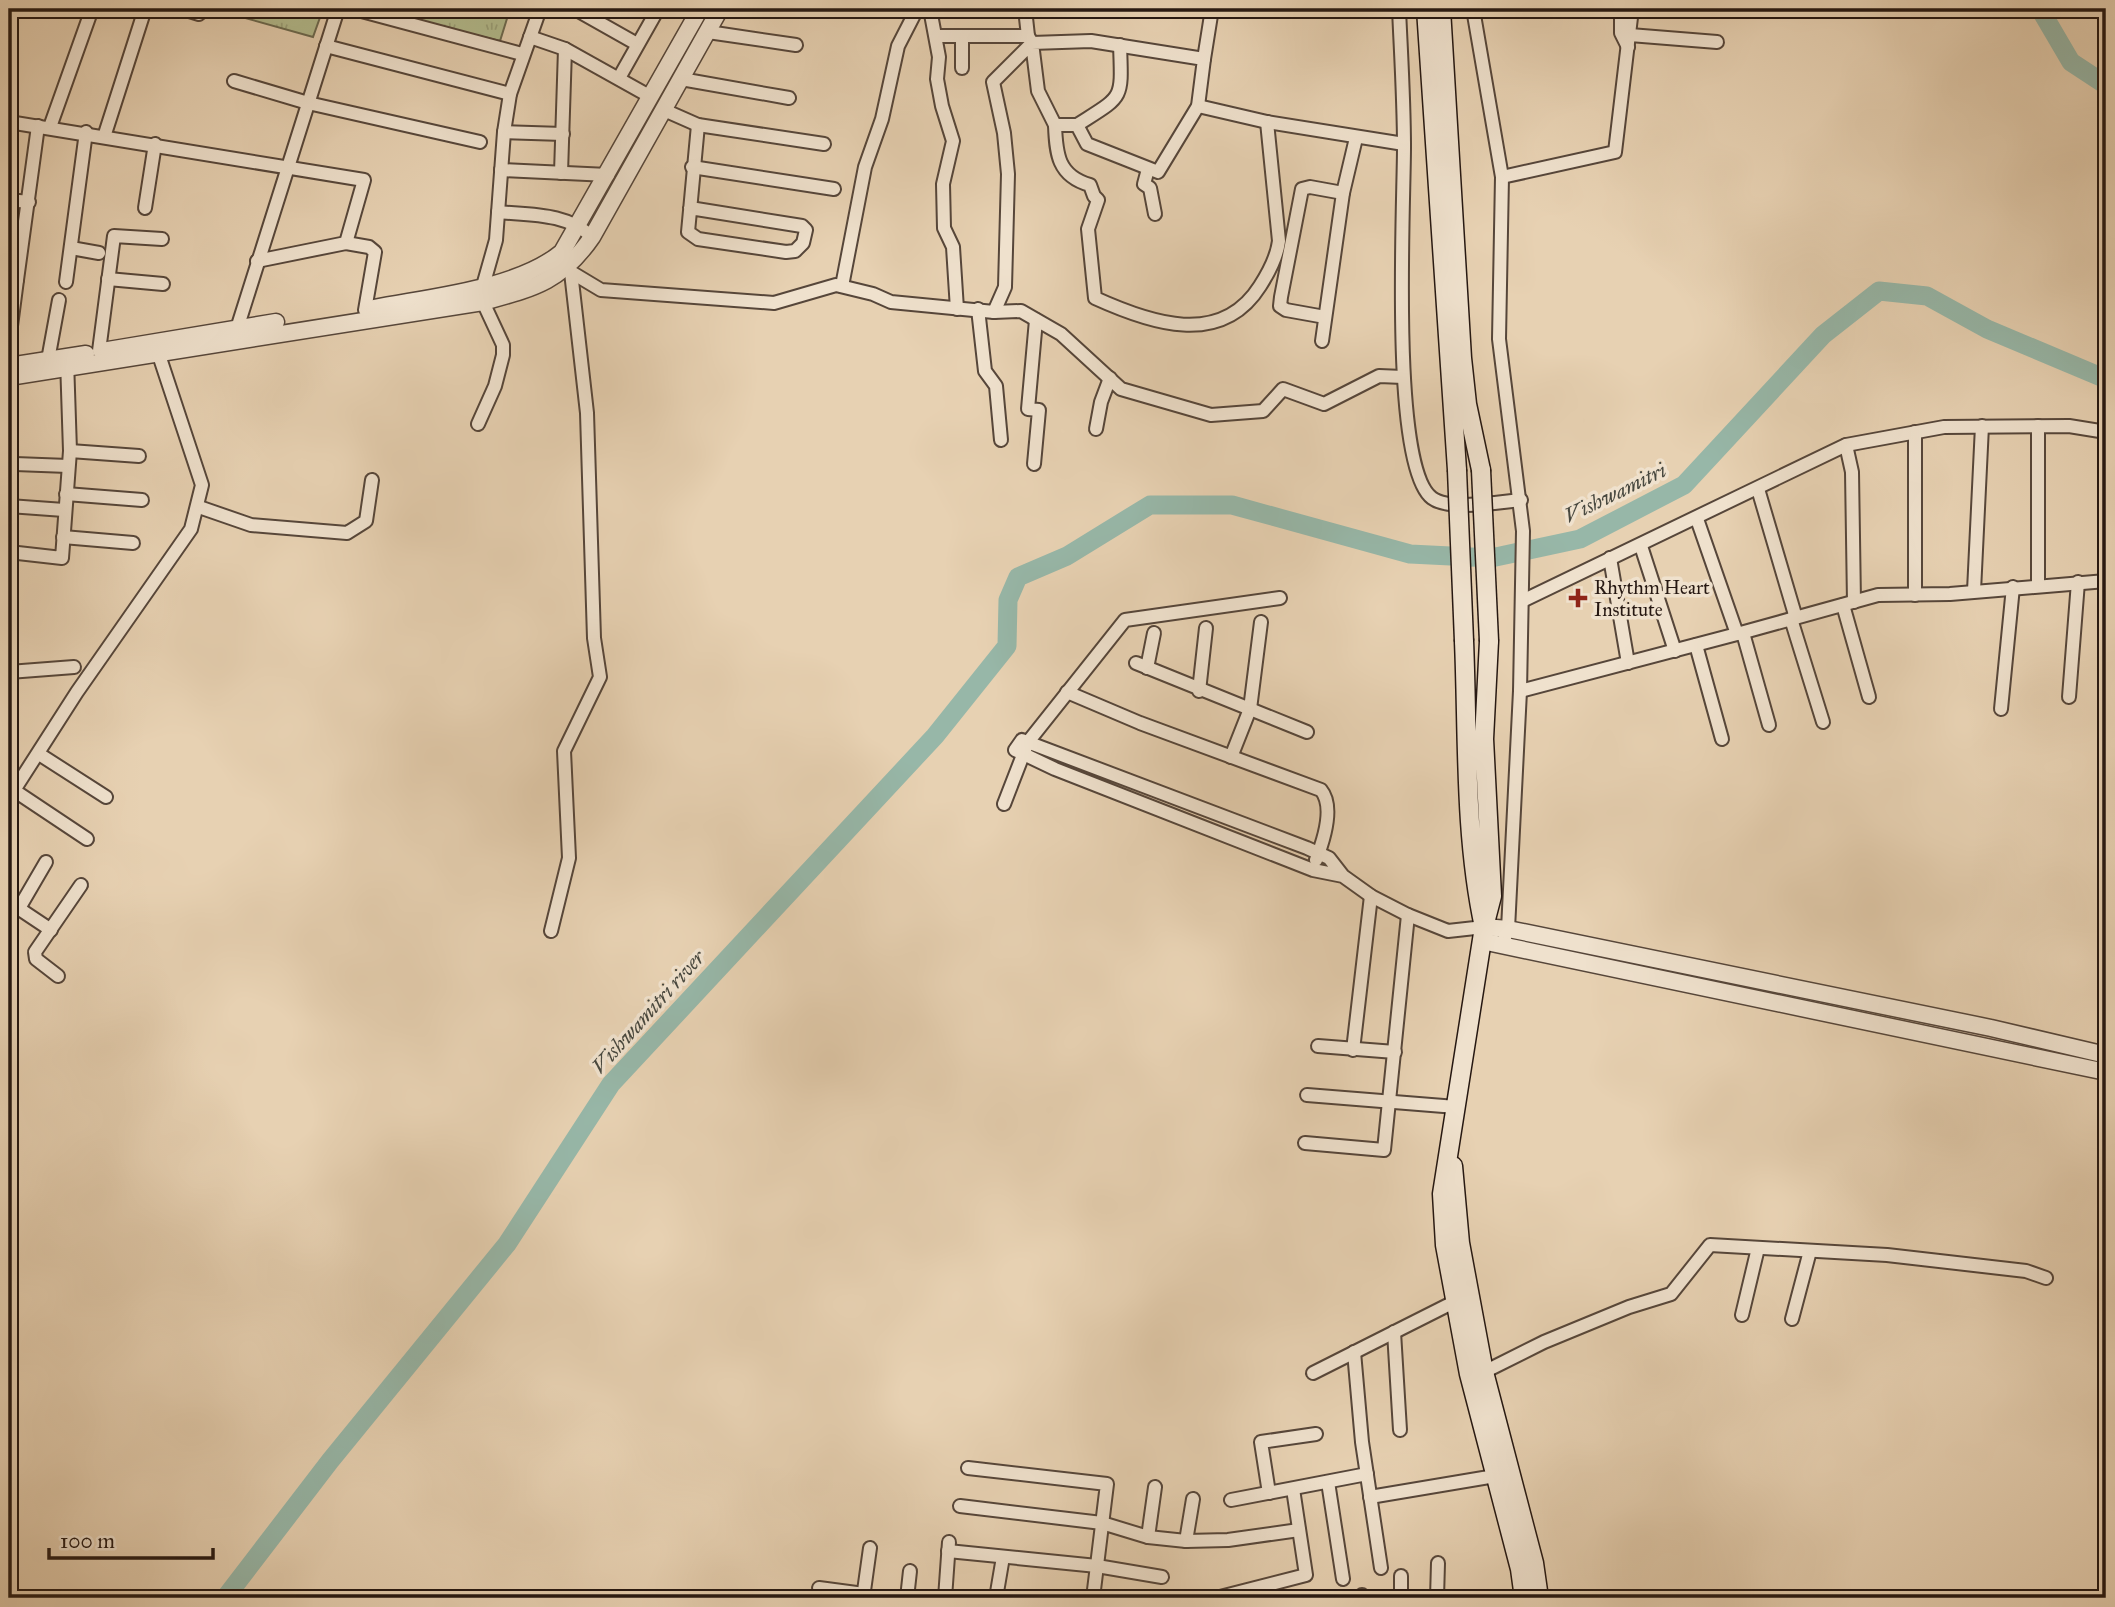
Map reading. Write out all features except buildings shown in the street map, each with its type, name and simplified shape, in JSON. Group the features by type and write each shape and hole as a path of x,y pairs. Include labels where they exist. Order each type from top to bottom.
{"main road":[{"path":"1426,9 1457,470 1472,839 1483,934"},
{"path":"1441,9 1462,358 1467,404 1481,470 1489,641 1484,752 1492,896 1483,934 1442,1194 1445,1245 1469,1374 1534,1563 1539,1598"},
{"path":"1451,1146 1460,1243 1504,1475 1524,1598"}],"street":[{"path":"11,326 13,279 44,127 92,9"},
{"path":"104,137 145,9"},
{"path":"183,9 199,14"},
{"path":"235,333 338,9"},
{"path":"354,9 522,54"},
{"path":"478,424 495,386 503,355 503,345 483,294 496,240 504,132 510,94 540,9"},
{"path":"575,9 637,44"},
{"path":"619,78 657,9"},
{"path":"842,286 866,167 882,119 898,46 917,9"},
{"path":"930,9 936,36 940,92 947,128 953,141 943,184 944,228 953,247 957,309"},
{"path":"1025,9 1038,90 1055,125 1056,157 1076,181 1090,186 1098,200 1088,229 1095,298 1155,321 1194,325 1229,318 1254,296 1276,256 1279,241 1267,122"},
{"path":"1077,125 1087,144 1158,172 1198,106 1212,9"},
{"path":"1399,9 1404,144 1403,377 1415,468 1425,492 1433,499 1449,505 1521,500"},
{"path":"1474,9 1502,177 1499,339 1523,531 1520,691 1505,936"},
{"path":"1621,9 1622,33 1629,41 1717,42"},
{"path":"1502,177 1615,152 1632,9"},
{"path":"9,377 68,363 365,310 525,291 553,280 568,271 592,237 708,32 711,10"},
{"path":"235,333 483,294 541,268 562,252 651,97 711,10"},
{"path":"708,32 796,45"},
{"path":"936,36 962,39 1091,41 1204,59"},
{"path":"530,37 565,49 651,97"},
{"path":"962,39 962,68"},
{"path":"994,312 1005,287 1008,174 1004,132 993,82 1030,40"},
{"path":"1055,125 1077,125 1118,98 1121,88 1120,45"},
{"path":"326,46 510,94"},
{"path":"561,173 565,49"},
{"path":"681,79 789,98"},
{"path":"234,81 308,103 480,142"},
{"path":"1198,106 1267,122 1404,144"},
{"path":"664,110 698,125 824,144"},
{"path":"9,122 86,132 364,180 346,243"},
{"path":"690,208 802,226 806,230 803,243 795,251 786,252 698,239 688,232 692,167 698,125"},
{"path":"66,282 86,132"},
{"path":"504,132 563,134"},
{"path":"1322,341 1343,193 1356,138"},
{"path":"145,208 155,144"},
{"path":"692,167 834,189"},
{"path":"1148,169 1144,184 1150,188 1154,214"},
{"path":"502,170 608,176"},
{"path":"1325,317 1286,310 1280,306 1281,297 1302,189 1305,187 1343,193"},
{"path":"9,200 29,202"},
{"path":"498,212 559,218 578,224 592,237"},
{"path":"99,351 114,236 162,239"},
{"path":"257,261 346,243 374,250 365,310"},
{"path":"71,248 99,253"},
{"path":"568,271 601,290 774,303 842,286 891,302 994,312 1020,311 1061,334 1121,389 1211,415 1263,411 1283,389 1324,404 1379,376 1403,377"},
{"path":"551,931 569,858 564,751 600,677 594,638 587,413 568,271"},
{"path":"108,279 163,284"},
{"path":"48,360 59,300"},
{"path":"978,309 985,371 996,386 1001,440"},
{"path":"1034,464 1039,410 1028,409 1036,320"},
{"path":"9,366 48,360 68,363 99,351 156,347"},
{"path":"87,839 12,794 77,692 191,529 199,507 202,485 156,347"},
{"path":"9,552 62,558 70,451 68,363"},
{"path":"1096,429 1101,402 1110,378"},
{"path":"1522,598 1641,546 1846,444 1915,432 1944,427 1982,426 2038,426 2106,432 2106,497"},
{"path":"1974,591 1982,426"},
{"path":"2038,426 2038,585"},
{"path":"1915,432 1915,594"},
{"path":"1846,444 1852,472 1849,603 1869,697"},
{"path":"70,451 139,456"},
{"path":"15,464 68,466"},
{"path":"199,507 251,525 346,533 366,521 372,480"},
{"path":"1758,489 1823,722"},
{"path":"66,494 142,500"},
{"path":"9,506 64,510"},
{"path":"1697,519 1740,633 1769,725"},
{"path":"63,537 133,543"},
{"path":"1641,546 1675,651"},
{"path":"1610,558 1628,663"},
{"path":"1520,691 1878,595 2106,581"},
{"path":"2069,697 2078,582"},
{"path":"2001,709 2013,587"},
{"path":"1004,804 1025,748 1125,620 1280,598"},
{"path":"1231,757 1250,709 1261,622"},
{"path":"1199,691 1206,628"},
{"path":"1154,633 1141,665 1199,691 1307,732"},
{"path":"1696,645 1721,739"},
{"path":"9,672 74,667"},
{"path":"1067,692 1324,794 1325,840 1313,870"},
{"path":"1025,748 1136,785 1329,858 1343,876 1371,896 1448,931 1505,936 1990,1028 2106,1055"},
{"path":"1025,748 1131,799 1313,870 1343,876"},
{"path":"39,754 106,797"},
{"path":"9,776 24,779"},
{"path":"1131,799 1136,785"},
{"path":"46,862 14,906 51,930"},
{"path":"58,976 34,956 81,885"},
{"path":"1353,1050 1371,896"},
{"path":"1305,1143 1384,1150 1408,915"},
{"path":"1505,936 2106,1072"},
{"path":"1318,1046 1395,1052"},
{"path":"1307,1095 1457,1107"},
{"path":"1484,1372 1593,1322 1671,1294 1710,1245 1901,1257 2026,1272 2046,1279"},
{"path":"1742,1315 1758,1248"},
{"path":"1792,1319 1810,1251"},
{"path":"1313,1373 1456,1301"},
{"path":"1394,1332 1400,1430"},
{"path":"1354,1352 1367,1474 1381,1568"},
{"path":"1269,1493 1261,1442 1316,1434"},
{"path":"968,1468 1107,1484 1093,1598"},
{"path":"1231,1500 1367,1474"},
{"path":"1370,1497 1504,1475"},
{"path":"1328,1482 1343,1579"},
{"path":"1148,1536 1156,1487"},
{"path":"1216,1598 1307,1574 1293,1489"},
{"path":"1186,1541 1193,1499"},
{"path":"960,1506 1102,1523 1148,1536 1186,1541 1228,1540 1299,1530"},
{"path":"945,1598 948,1546 1003,1557 1097,1566 1162,1577"},
{"path":"819,1588 863,1596 870,1548"},
{"path":"996,1598 1003,1557"},
{"path":"1437,1598 1438,1563"},
{"path":"907,1598 910,1571"},
{"path":"1401,1576 1401,1598"}],"green space":[{"path":"213,9 323,9 313,37"},
{"path":"370,9 510,9 500,41"}],"waterway":[{"name":"Vishwamitri","path":"2040,9 2071,62 2106,85"},
{"name":"Vishwamitri river","path":"225,1598 330,1461 507,1244 611,1084 935,736 1007,646 1008,600 1018,577 1067,556 1150,505 1232,505 1410,554 1491,558 1580,539 1684,485 1823,335 1879,291 1927,296 1987,329 2106,379"}],"place":[{"name":"Rhythm Heart Institute","path":"1578,598"}]}
